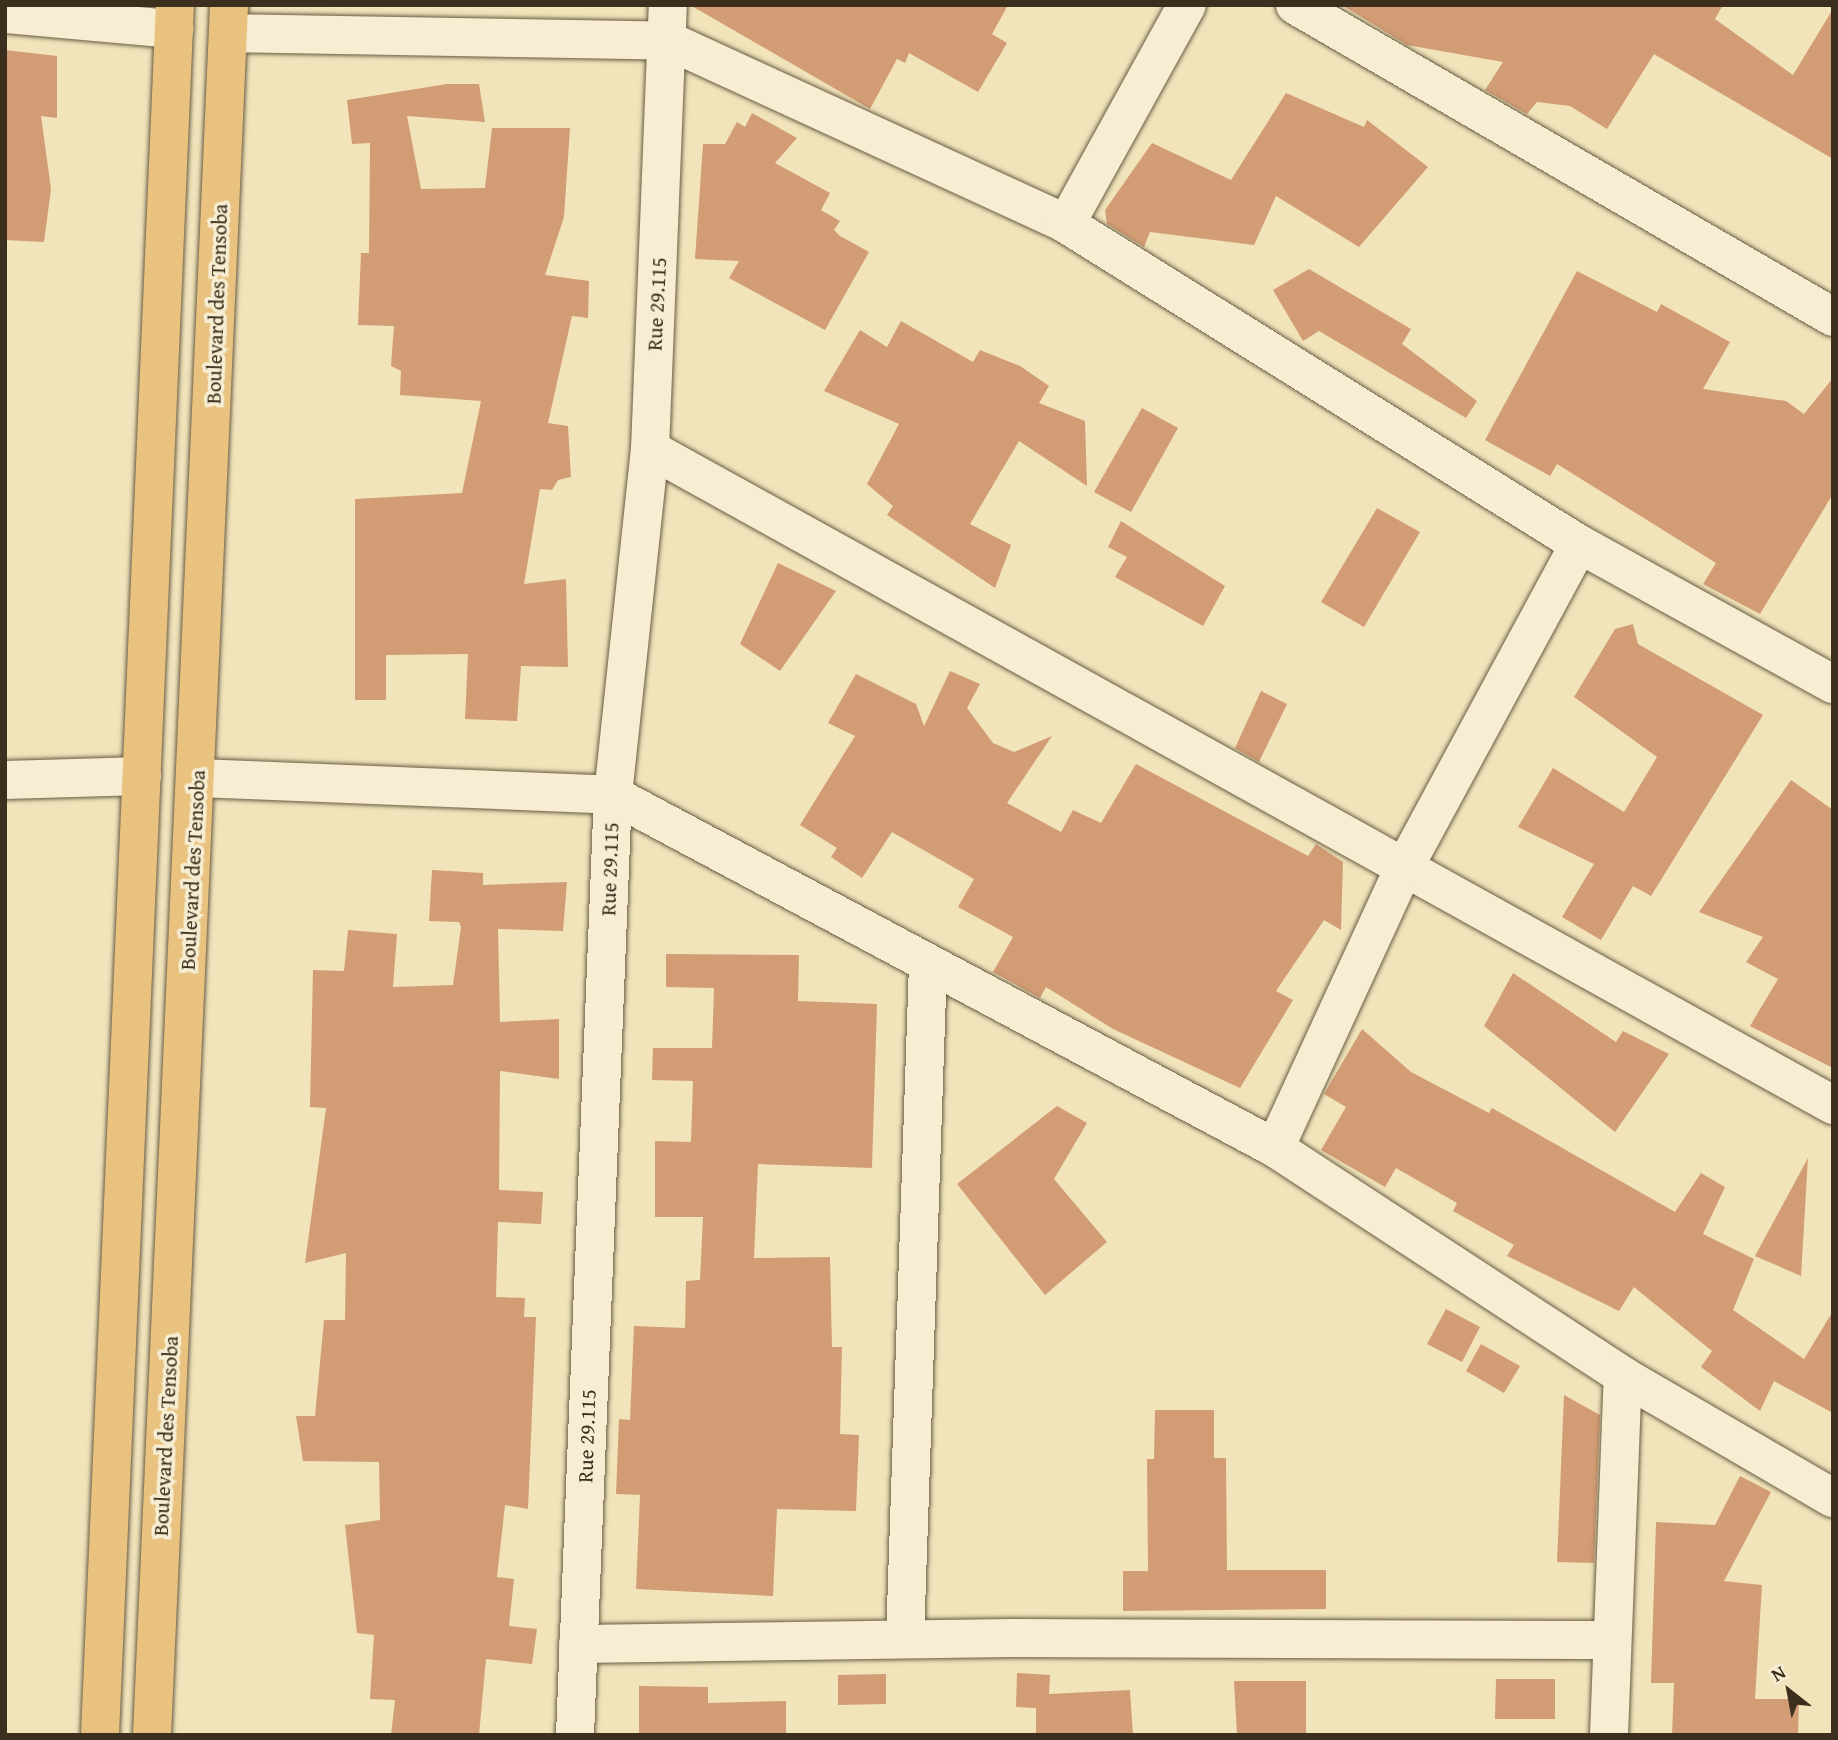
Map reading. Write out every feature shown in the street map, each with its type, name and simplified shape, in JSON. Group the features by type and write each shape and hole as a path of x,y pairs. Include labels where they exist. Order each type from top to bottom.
{"main road":[{"path":"100,1735 174,17"},
{"name":"Boulevard des Tensoba","path":"152,1735 198,778 228,19"}],"street":[{"path":"1066,224 1187,5"},
{"path":"1295,5 1833,317"},
{"path":"5,14 174,17"},
{"path":"228,19 668,23 1066,224 1579,544 1833,684"},
{"name":"Rue 29.115","path":"575,1735 613,795 650,449 668,23"},
{"path":"650,449 1833,1105"},
{"path":"1275,1149 1404,868 1579,544"},
{"path":"5,780 142,776"},
{"path":"198,778 613,795 1275,1149 1623,1376 1833,1498"},
{"path":"905,1639 928,964"},
{"path":"1609,1735 1609,1640 1623,1376"},
{"path":"578,1644 905,1639 1609,1640"}],"building":[{"path":"690,5 1008,5 992,34 1007,43 978,92 909,53 905,63 897,59 870,109"},
{"path":"1342,5 1723,5 1715,19 1793,75 1833,9 1833,159 1654,54 1607,129 1570,106 1537,102 1527,114 1485,90 1503,62 1407,45"},
{"path":"5,50 57,56 57,118 41,116 51,189 44,242 5,240"},
{"path":"447,84 479,84 485,122 407,116 421,189 485,188 492,128 570,128 564,217 545,275 589,281 588,318 572,316 548,423 568,426 571,477 558,480 552,490 540,489 524,584 566,579 568,667 521,666 517,721 465,719 468,654 386,655 386,700 355,700 355,499 462,493 481,401 400,395 401,371 391,366 394,326 358,325 361,253 369,253 370,143 352,144 347,100"},
{"path":"1286,93 1364,127 1367,120 1428,167 1359,247 1276,196 1254,245 1150,232 1144,247 1107,224 1105,210 1152,143 1231,180"},
{"path":"752,113 797,138 775,163 830,193 821,210 840,221 834,230 869,252 825,330 729,278 739,261 695,259 703,144 725,144 737,122 745,127"},
{"path":"1309,269 1411,329 1402,344 1477,401 1466,418 1319,331 1303,341 1273,290"},
{"path":"1577,271 1657,312 1661,304 1730,342 1703,389 1786,401 1804,414 1833,378 1833,494 1760,614 1703,584 1716,563 1557,464 1550,476 1485,440"},
{"path":"901,321 973,362 980,350 1020,366 1049,386 1039,403 1085,421 1087,486 1019,441 970,524 1011,545 995,588 887,515 893,506 867,484 899,424 824,391 860,330 887,347"},
{"path":"1142,408 1178,428 1131,512 1094,492"},
{"path":"1377,508 1420,532 1364,627 1321,602"},
{"path":"1121,521 1225,586 1203,626 1115,577 1127,557 1108,547"},
{"path":"778,563 836,591 780,671 740,644"},
{"path":"1633,624 1638,644 1763,715 1651,896 1633,886 1601,940 1562,917 1594,864 1518,827 1553,768 1624,812 1657,757 1574,697 1615,629"},
{"path":"950,671 980,684 967,708 993,743 1014,752 1052,736 1007,803 1061,832 1073,810 1101,823 1136,764 1308,856 1316,844 1343,862 1341,930 1324,920 1276,991 1293,1000 1240,1088 1113,1029 1046,987 1040,998 993,972 1013,937 958,907 974,879 892,832 862,878 831,857 837,848 800,825 855,736 828,723 856,674 916,704 924,726"},
{"path":"1261,691 1287,704 1259,762 1235,748"},
{"path":"1791,780 1833,810 1833,1068 1750,1026 1778,979 1746,962 1763,937 1699,912"},
{"path":"432,870 483,873 483,885 567,882 563,931 498,929 500,1022 559,1019 559,1079 500,1071 499,1190 543,1192 541,1224 498,1222 496,1297 525,1298 524,1317 536,1317 528,1509 505,1505 497,1577 514,1579 509,1626 537,1629 532,1664 486,1659 479,1735 391,1735 395,1700 370,1699 374,1635 357,1633 345,1525 380,1520 379,1462 303,1461 296,1416 315,1416 324,1320 345,1320 346,1253 305,1263 326,1108 310,1107 313,970 344,971 348,930 397,934 393,987 453,985 461,927 459,922 429,921"},
{"path":"666,954 799,955 798,1001 877,1004 872,1168 758,1164 754,1258 830,1257 832,1347 842,1347 840,1434 859,1435 856,1511 777,1509 773,1596 636,1589 640,1495 616,1494 619,1419 630,1420 634,1326 685,1328 686,1281 700,1280 703,1217 655,1217 655,1141 691,1142 693,1081 652,1080 653,1048 712,1048 714,988 666,987"},
{"path":"1513,973 1616,1042 1623,1031 1669,1054 1615,1132 1484,1026"},
{"path":"1362,1029 1411,1072 1489,1113 1492,1108 1675,1212 1701,1173 1725,1187 1703,1234 1754,1259 1733,1310 1804,1359 1833,1311 1833,1413 1774,1381 1760,1411 1701,1367 1712,1351 1634,1287 1619,1311 1507,1256 1514,1245 1453,1211 1457,1203 1396,1168 1385,1187 1321,1150 1346,1107 1324,1094"},
{"path":"1057,1106 1087,1123 1054,1179 1107,1242 1045,1295 957,1184"},
{"path":"1808,1158 1801,1276 1755,1256"},
{"path":"1446,1309 1480,1327 1462,1362 1427,1344"},
{"path":"1481,1344 1520,1366 1504,1393 1466,1371"},
{"path":"1564,1395 1600,1415 1594,1563 1557,1562"},
{"path":"1155,1410 1214,1410 1214,1458 1226,1458 1227,1570 1326,1570 1326,1609 1123,1611 1123,1571 1148,1571 1147,1459 1154,1459"},
{"path":"1740,1476 1771,1492 1724,1581 1762,1585 1755,1699 1799,1699 1798,1735 1672,1735 1674,1683 1651,1683 1656,1522 1715,1525"},
{"path":"1017,1673 1050,1675 1049,1694 1130,1690 1133,1735 1036,1735 1036,1708 1016,1707"},
{"path":"886,1674 886,1704 838,1705 838,1675"},
{"path":"1496,1679 1555,1679 1555,1719 1495,1719"},
{"path":"1234,1681 1306,1681 1306,1735 1237,1735"},
{"path":"639,1686 708,1687 708,1703 786,1701 786,1735 639,1735"}]}
